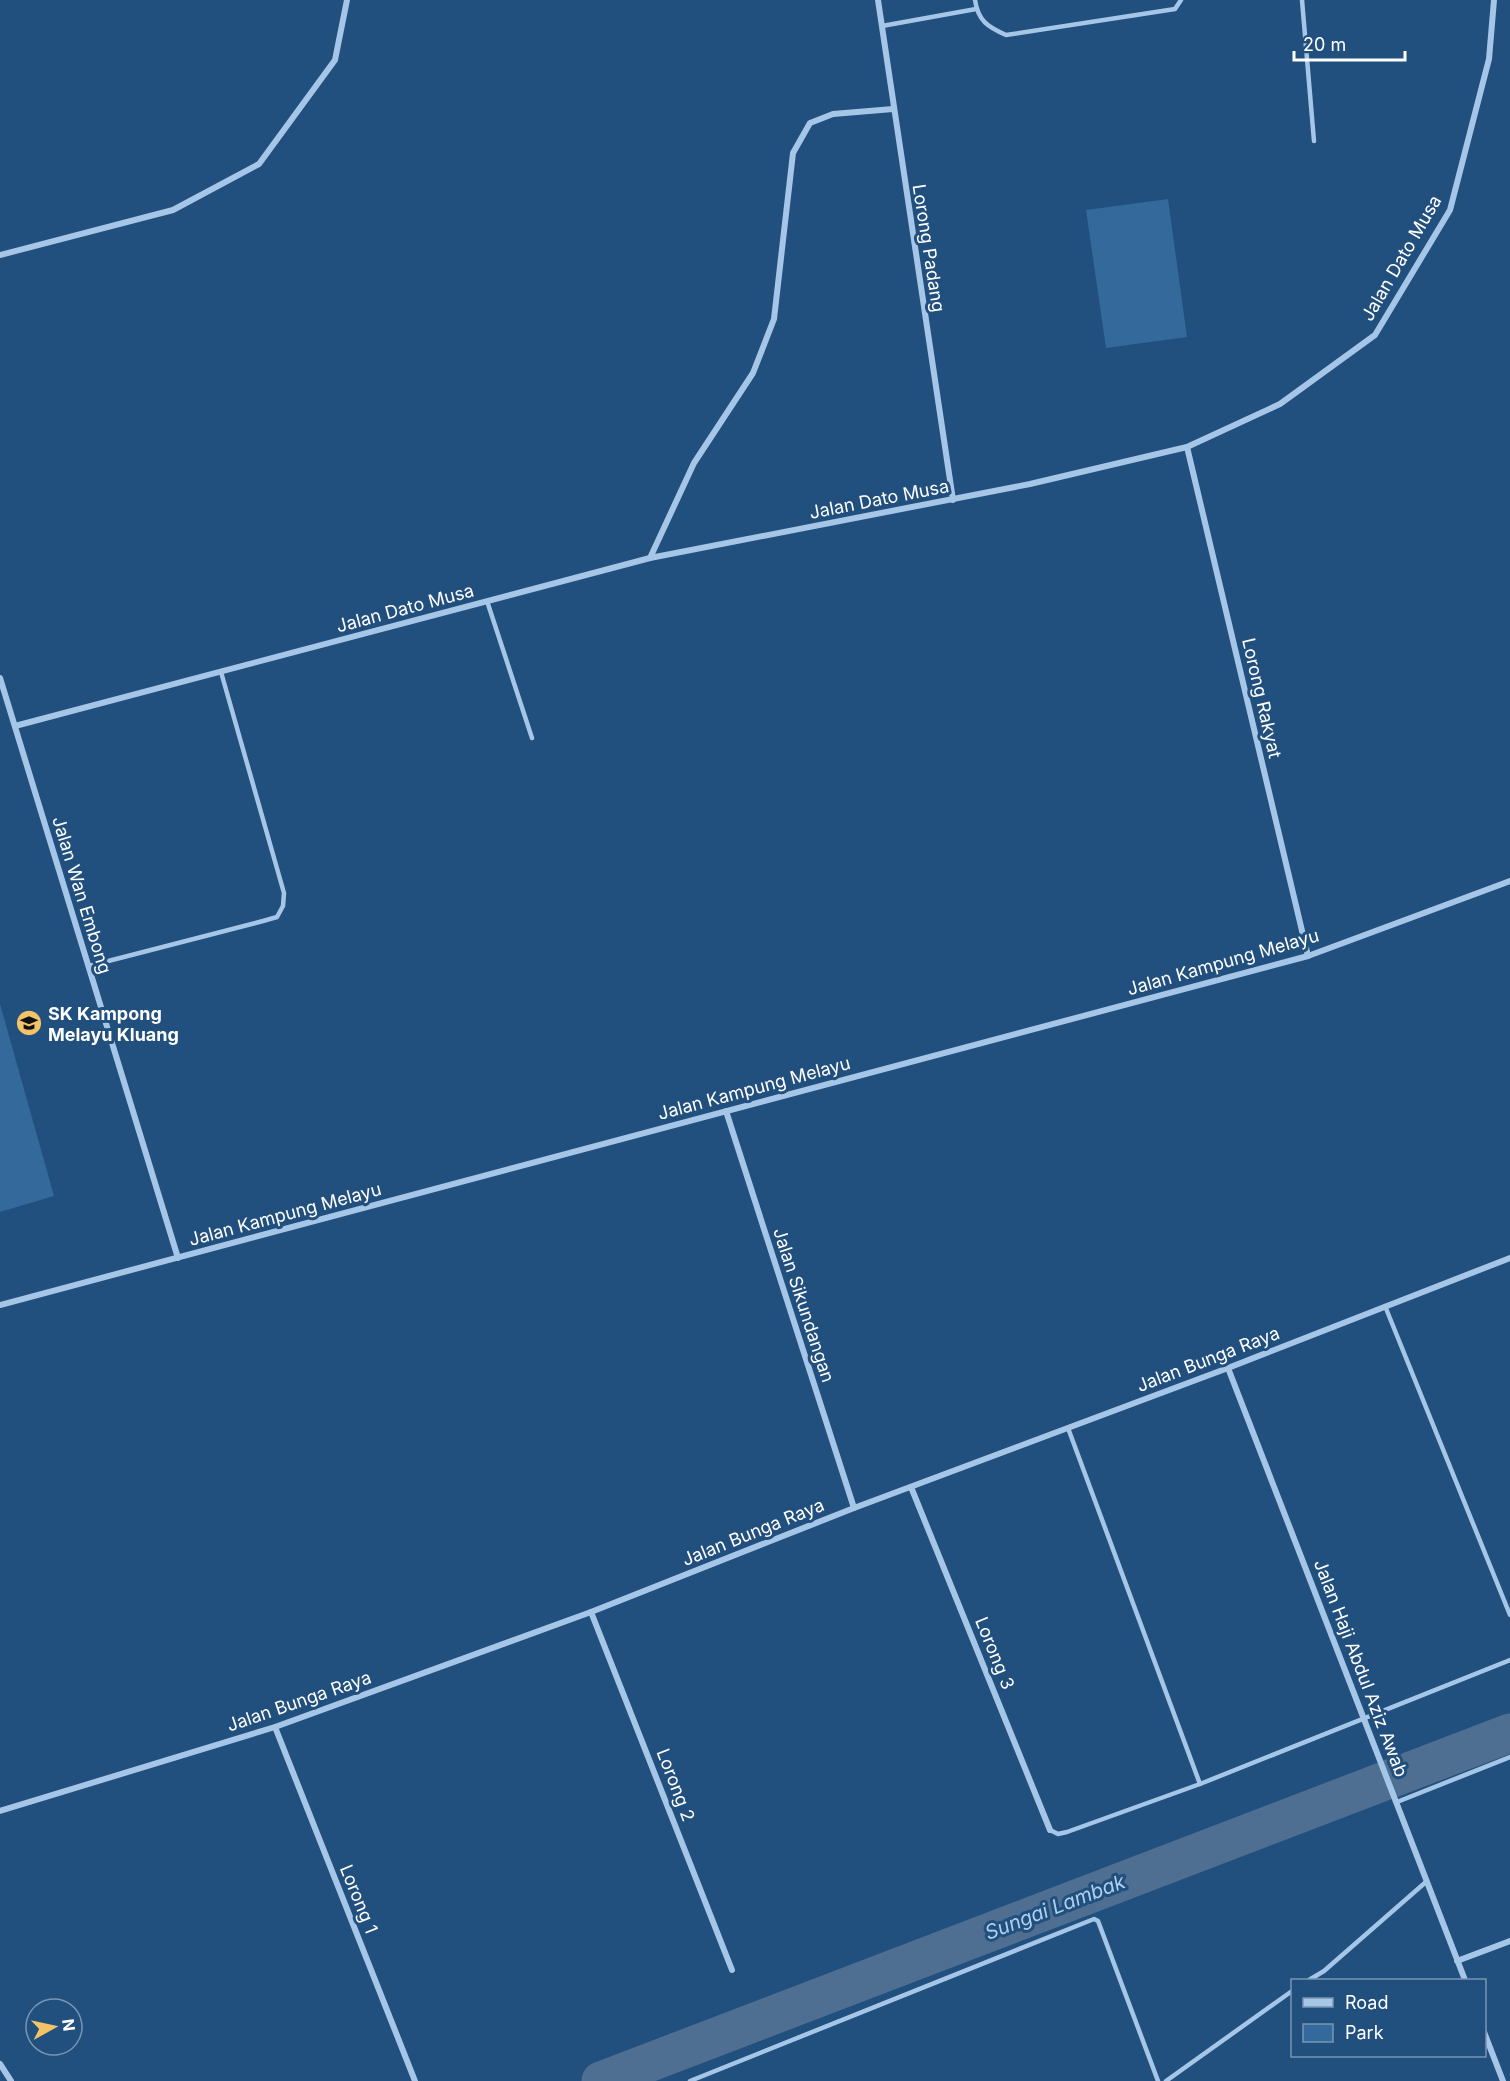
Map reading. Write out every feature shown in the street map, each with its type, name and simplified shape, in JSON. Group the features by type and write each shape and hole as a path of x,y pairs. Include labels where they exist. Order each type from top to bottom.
{"street":[{"path":"0,255 173,210 259,164 335,60 347,0"},
{"name":"Lorong Padang","path":"878,0 953,500"},
{"name":"Jalan Dato Musa","path":"15,726 650,558 953,500 1186,447 1280,404 1375,335 1450,210 1489,59 1494,0"},
{"path":"650,558 694,463 753,373 774,319 794,153 810,123 833,114 893,108"},
{"name":"Lorong Rakyat","path":"1186,447 1308,956"},
{"name":"Jalan Wan Embong","path":"0,678 178,1258"},
{"name":"Jalan Kampung Melayu","path":"0,1305 1308,956 1510,881"},
{"name":"Jalan Sikundangan","path":"726,1111 854,1508"},
{"name":"Jalan Bunga Raya","path":"0,1811 275,1727 591,1612 854,1508 1228,1368 1510,1258"},
{"name":"Jalan Haji Abdul Aziz Awab","path":"1228,1368 1464,1979"},
{"name":"Lorong 3","path":"911,1487 1050,1830"},
{"name":"Lorong 2","path":"591,1612 732,1970"},
{"name":"Lorong 1","path":"275,1727 415,2081"},
{"path":"1457,1961 1510,1941"},
{"path":"1486,2035 1503,2081"},
{"path":"0,2064 11,2081"}],"lane":[{"path":"975,0 976,9 988,26 1006,35 1175,9 1181,0"},
{"path":"1302,0 1314,141"},
{"path":"882,26 976,9"},
{"path":"487,602 532,738"},
{"path":"88,966 277,917 283,906 284,892 221,672"},
{"path":"1385,1306 1510,1615"},
{"path":"1068,1428 1200,1784"},
{"path":"1050,1830 1058,1834 1067,1832 1200,1784 1510,1660"},
{"path":"1397,1802 1510,1757"},
{"path":"1311,1979 1324,1971 1427,1881"},
{"path":"690,2081 1094,1919 1098,1921 1158,2081"},
{"path":"1166,2081 1291,1992"}],"green space":[{"path":"1168,199 1187,337 1106,348 1086,210"},
{"path":"0,1004 54,1196 0,1212"}],"waterway":[{"name":"Sungai Lambak","path":"601,2081 1510,1733"}],"place":[{"name":"SK Kampong Melayu Kluang","path":"29,1023"}]}
